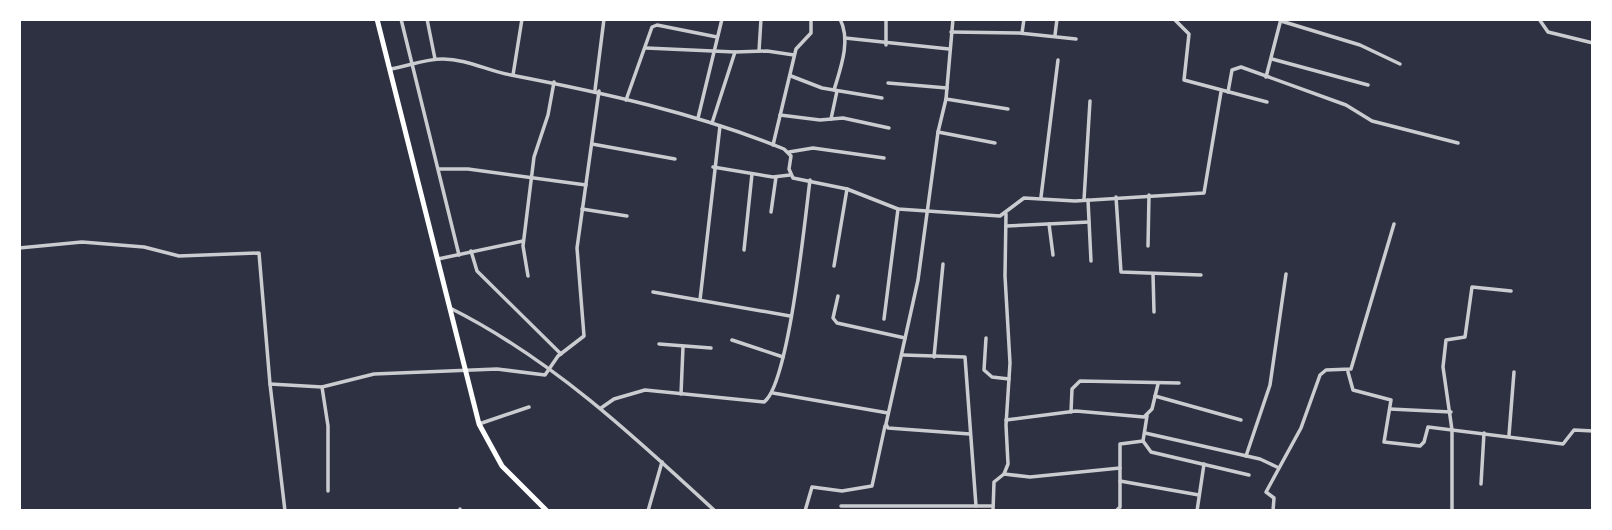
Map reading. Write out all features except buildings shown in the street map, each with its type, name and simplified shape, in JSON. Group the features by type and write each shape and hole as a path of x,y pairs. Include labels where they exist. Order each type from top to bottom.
{"main road":[{"path":"377,19 448,307 480,424 502,466 547,511"}],"street":[{"path":"401,19 459,255"},
{"path":"427,19 435,59"},
{"path":"513,75 522,19"},
{"path":"270,384 322,387 374,373 497,369 541,376 561,354 584,336 577,248 592,144 604,19"},
{"path":"698,118 722,19"},
{"path":"759,51 761,19"},
{"path":"773,145 794,55 799,44 811,33 811,19"},
{"path":"831,119 846,28 840,19"},
{"path":"886,19 886,45"},
{"path":"805,511 812,487 842,491 872,486 918,280 938,132 946,99 953,19"},
{"path":"1022,33 1024,19"},
{"path":"1055,36 1056,19"},
{"path":"1174,19 1189,34 1184,80 1267,103"},
{"path":"1539,19 1548,32 1593,43"},
{"path":"1266,77 1281,20 1360,45 1399,64"},
{"path":"626,100 652,27 657,25 717,37"},
{"path":"951,32 1022,33 1076,39"},
{"path":"845,38 886,45 949,49"},
{"path":"646,48 759,51 794,55"},
{"path":"712,123 735,52"},
{"path":"388,69 435,59 472,63 513,75 597,90 698,118 789,152 813,148 884,158"},
{"path":"1272,59 1368,85"},
{"path":"1041,197 1058,60"},
{"path":"1228,92 1234,67 1346,105 1372,121 1458,143"},
{"path":"791,76 836,91 882,99"},
{"path":"528,276 523,262 532,177 536,148 548,115 554,82"},
{"path":"888,83 947,88"},
{"path":"841,506 993,508 994,482 1004,474 1007,464 1009,379 1006,214 1017,201 1041,197 1086,200 1204,193 1221,92"},
{"path":"946,99 1009,109"},
{"path":"1090,101 1086,200 1091,261"},
{"path":"780,115 843,118 889,128"},
{"path":"700,300 713,167 720,126"},
{"path":"938,132 995,143"},
{"path":"592,144 675,159"},
{"path":"789,152 790,175"},
{"path":"713,167 776,177 790,175 847,189 898,209 1006,214"},
{"path":"439,169 532,177 586,185"},
{"path":"744,250 752,174"},
{"path":"771,212 776,177"},
{"path":"601,408 638,391 764,402 773,393 784,357 810,180"},
{"path":"834,266 847,189"},
{"path":"1148,246 1149,195"},
{"path":"1116,197 1119,269 1124,273 1201,275"},
{"path":"582,209 627,216"},
{"path":"884,319 898,209"},
{"path":"1006,226 1089,222"},
{"path":"1049,224 1053,255"},
{"path":"1394,224 1348,372 1353,390 1391,400 1384,442 1420,446 1424,442 1428,427 1509,435 1563,444 1574,430 1593,431"},
{"path":"436,259 524,241"},
{"path":"19,248 74,242 144,247 179,256 259,253 270,384 285,511"},
{"path":"471,251 477,271 561,354"},
{"path":"934,357 943,264"},
{"path":"1153,274 1154,313"},
{"path":"1246,456 1269,391 1286,274"},
{"path":"1452,511 1451,412 1443,369 1446,340 1465,337 1472,288 1511,291"},
{"path":"653,292 790,316"},
{"path":"838,296 833,317 836,323 905,338"},
{"path":"448,307 493,330 601,408 713,510"},
{"path":"986,338 985,370 992,377 1009,379"},
{"path":"732,340 784,357"},
{"path":"659,344 682,348 711,348"},
{"path":"681,394 682,348"},
{"path":"903,355 965,357 976,506"},
{"path":"1273,511 1274,498 1266,492 1277,467 1301,428 1322,373 1348,372"},
{"path":"1509,435 1514,372"},
{"path":"1071,412 1072,389 1080,381 1179,383"},
{"path":"1143,441 1147,416 1158,384"},
{"path":"322,387 328,426 328,491"},
{"path":"773,393 888,414"},
{"path":"1155,396 1241,419"},
{"path":"480,424 529,407"},
{"path":"1390,410 1451,412"},
{"path":"1006,420 1071,412 1147,416"},
{"path":"886,424 888,428 970,435"},
{"path":"1145,433 1246,456 1277,467"},
{"path":"1481,484 1483,433"},
{"path":"1143,441 1151,452 1249,475"},
{"path":"1116,511 1120,507 1122,442 1143,441"},
{"path":"648,511 662,462"},
{"path":"1197,511 1204,464"},
{"path":"1004,474 1030,477 1121,468"},
{"path":"1120,481 1199,495"}]}
